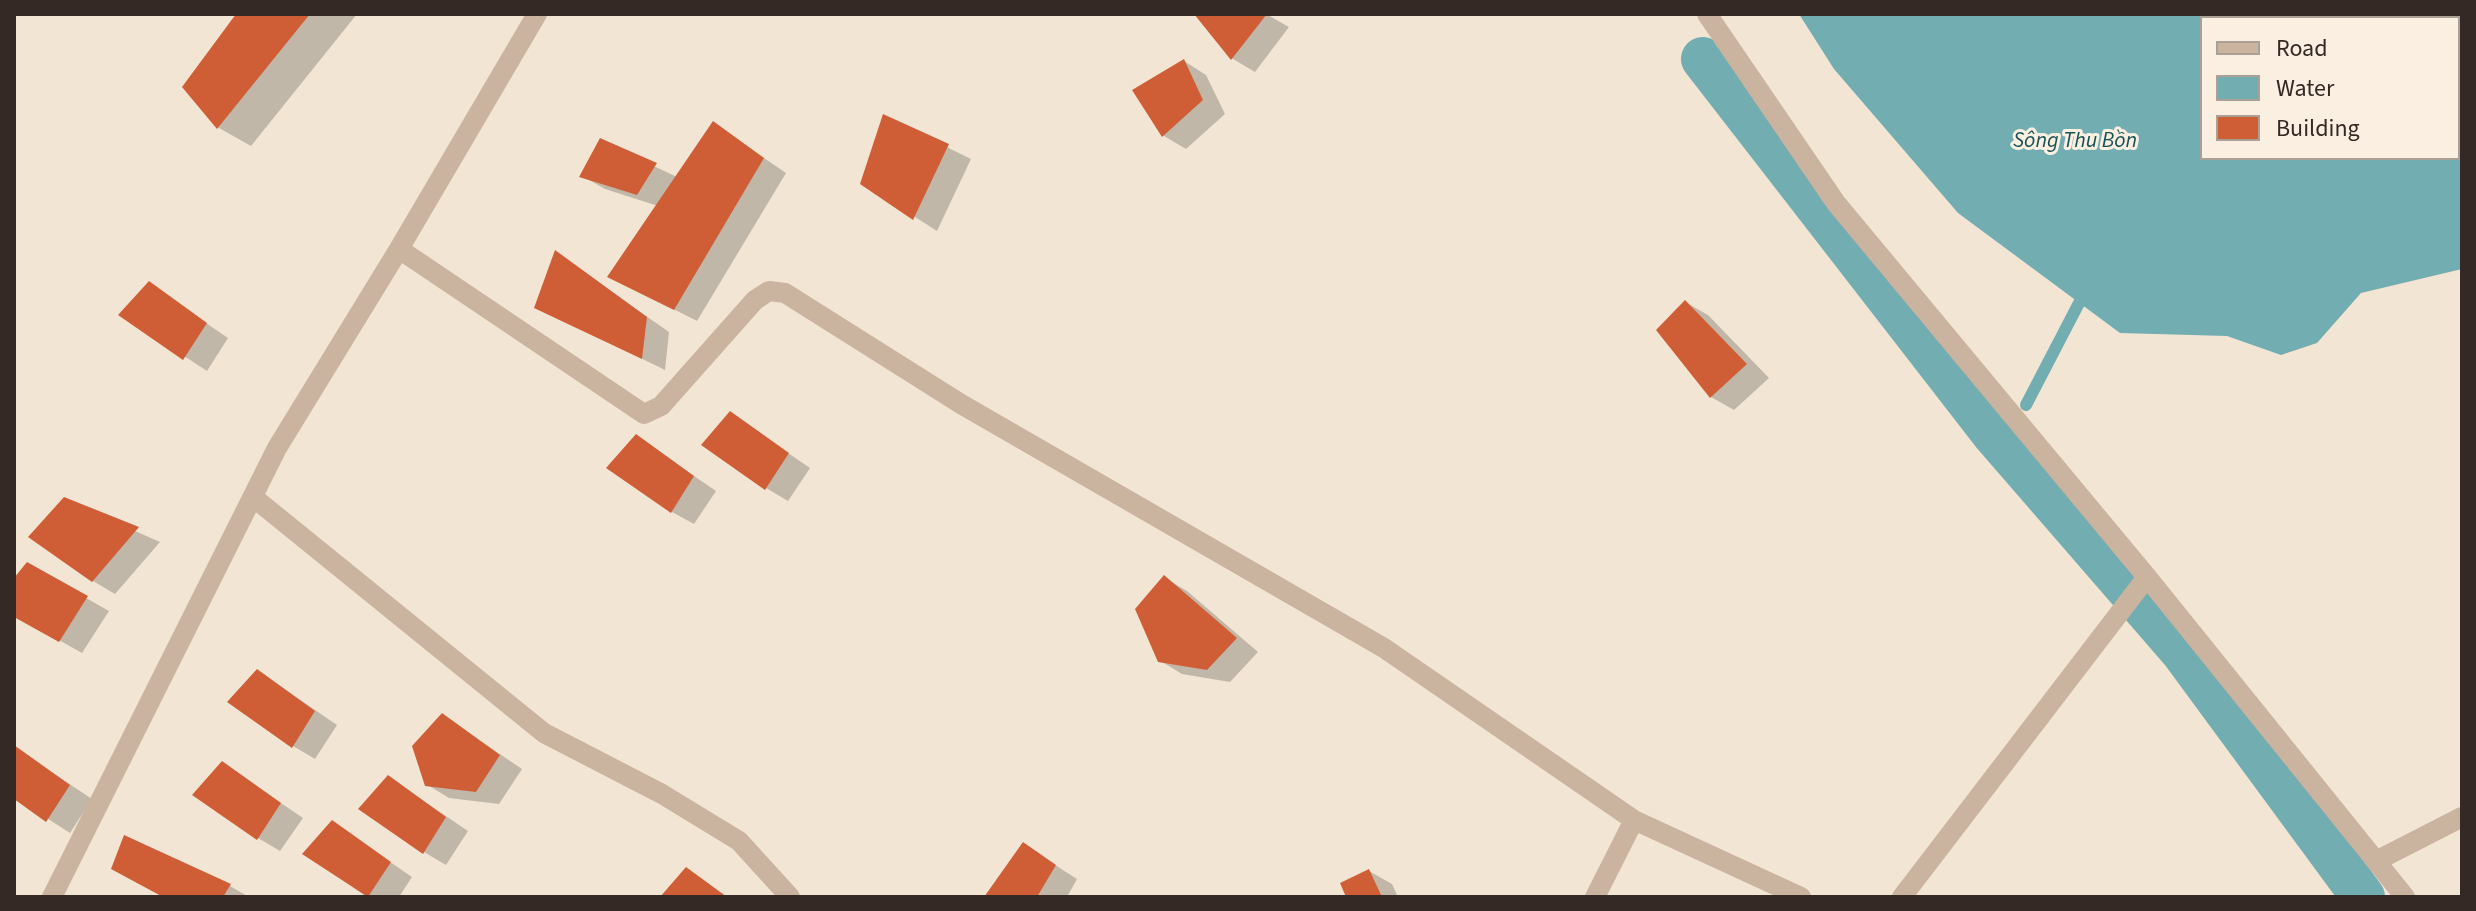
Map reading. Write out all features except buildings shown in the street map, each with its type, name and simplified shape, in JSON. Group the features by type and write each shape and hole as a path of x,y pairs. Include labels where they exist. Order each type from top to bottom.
{"street":[{"path":"52,897 277,448 537,14"},
{"path":"1707,14 1836,203 2137,588 2378,860 2405,897"},
{"path":"399,249 644,414 661,406 755,300 769,291 785,293 961,404 1384,648 1634,820 1801,897"},
{"path":"253,497 544,733 662,794 739,841 790,897"},
{"path":"1902,897 2137,588"},
{"path":"2378,860 2462,817"},
{"path":"1595,897 1634,820"}],"water":[{"name":"Sông Thu Bồn","path":"1799,14 2462,14 2462,269 2361,293 2317,343 2281,355 2227,336 2120,333 1958,213 1834,69"}],"waterway":[{"path":"1703,59 1993,433 2182,651 2363,897"},
{"path":"2026,405 2079,303 2090,294"}]}
